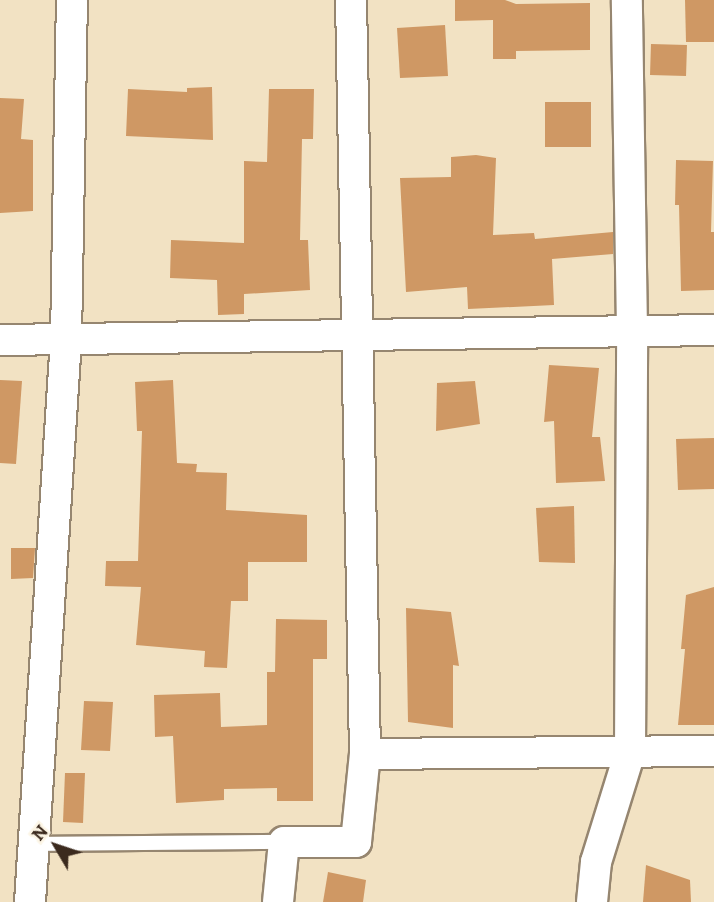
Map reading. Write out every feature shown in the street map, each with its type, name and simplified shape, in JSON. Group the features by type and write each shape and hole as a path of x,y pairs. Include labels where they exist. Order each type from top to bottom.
{"street":[{"path":"30,902 66,338 72,0"},
{"path":"278,902 284,842 356,842 365,754 351,0"},
{"path":"592,902 596,862 630,752 632,330 627,0"},
{"path":"0,340 714,330"},
{"path":"365,754 714,751"}],"lane":[{"path":"33,844 284,842"}],"building":[{"path":"455,0 505,0 516,4 590,3 590,50 516,51 516,59 493,59 493,20 455,21"},
{"path":"685,0 714,0 714,42 686,42"},
{"path":"445,25 448,76 400,78 397,28"},
{"path":"651,44 687,45 686,76 650,75"},
{"path":"212,87 213,140 126,136 128,89 187,92 187,88"},
{"path":"269,89 314,89 313,139 302,139 300,240 308,240 310,290 244,294 244,314 218,315 217,280 170,278 171,240 244,243 244,161 267,162"},
{"path":"0,98 24,99 21,139 33,140 33,211 0,213"},
{"path":"545,102 591,102 591,147 545,147"},
{"path":"476,155 496,158 493,235 534,233 535,239 613,232 613,254 552,259 554,305 468,309 467,287 406,292 400,178 451,177 451,157"},
{"path":"676,160 713,161 711,232 714,232 714,290 681,291 679,205 675,205"},
{"path":"549,365 599,368 592,437 600,437 605,481 556,483 554,421 544,422"},
{"path":"0,380 22,381 16,464 0,463"},
{"path":"173,380 177,463 197,464 196,472 227,473 226,510 307,515 307,562 248,562 248,601 231,601 227,668 204,667 205,651 136,645 141,587 105,586 106,561 138,561 142,431 137,431 135,382"},
{"path":"475,381 480,424 436,431 437,383"},
{"path":"714,438 714,489 678,490 676,439"},
{"path":"574,506 575,563 539,562 536,508"},
{"path":"11,548 35,548 33,578 11,579"},
{"path":"714,587 714,725 678,725 685,649 681,649 686,595"},
{"path":"406,608 451,612 459,666 453,665 453,728 408,722"},
{"path":"276,619 327,620 327,659 313,659 313,801 277,801 277,788 224,789 224,800 176,803 173,736 155,737 154,695 220,693 221,727 267,725 267,672 275,672"},
{"path":"84,701 113,702 110,751 81,750"},
{"path":"65,773 85,773 83,823 63,822"},
{"path":"646,865 690,880 691,902 643,902"},
{"path":"328,872 366,880 363,902 323,902"}]}
